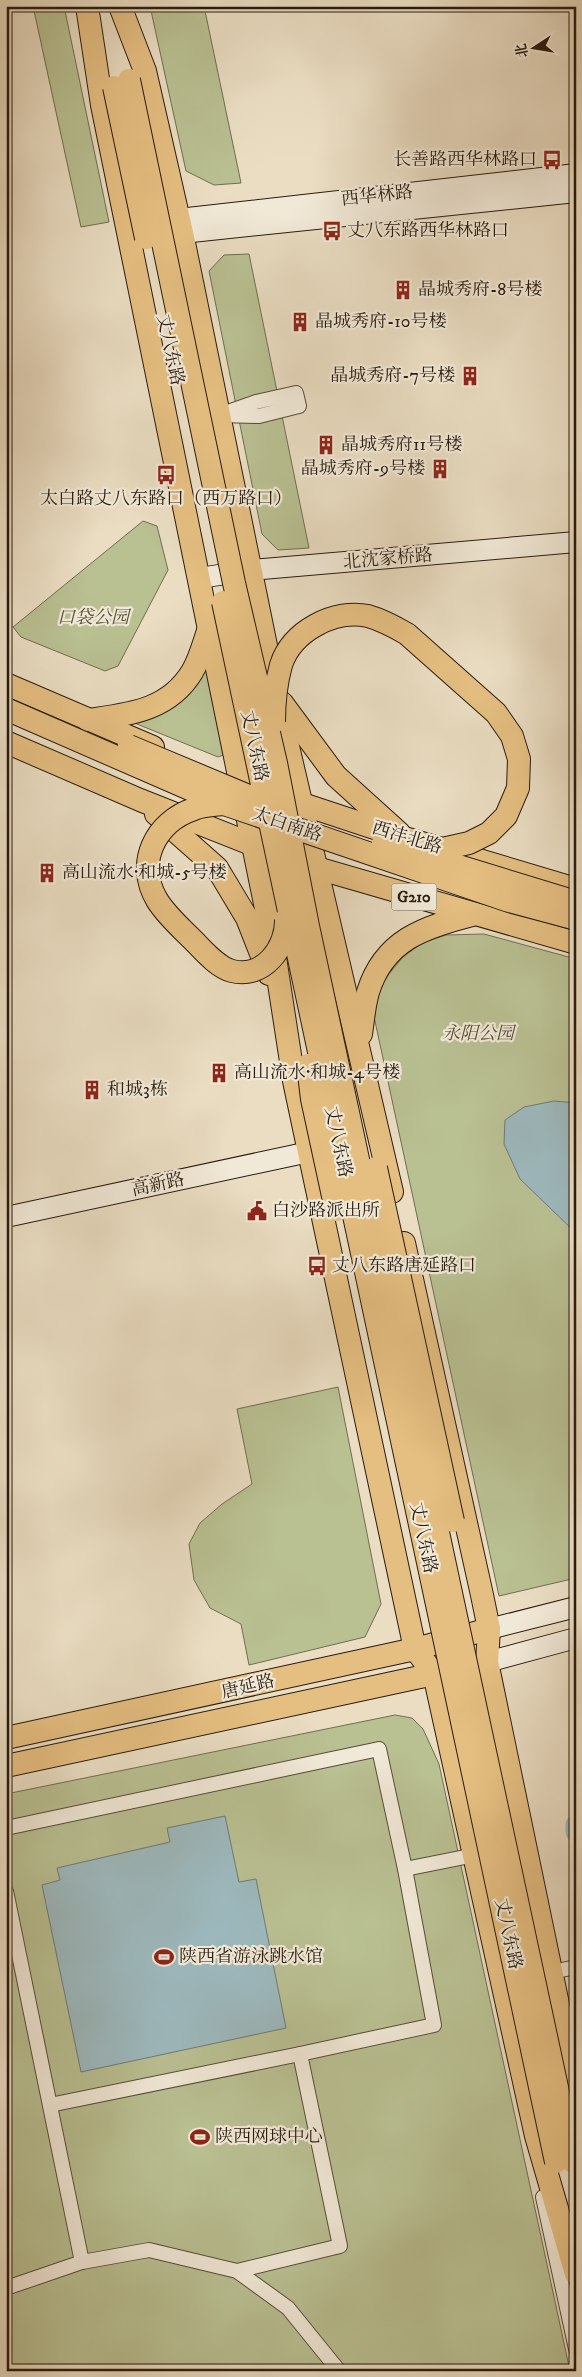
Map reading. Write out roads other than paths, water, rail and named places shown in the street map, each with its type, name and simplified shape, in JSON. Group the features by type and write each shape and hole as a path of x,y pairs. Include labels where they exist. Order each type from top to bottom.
{"main road":[{"name":"丈八东路","path":"88,6 129,79 180,226 276,695 315,869 360,1045 475,1562 489,1629 486,1662 576,2091"},
{"path":"88,6 102,105 272,938 308,1146 415,1649"},
{"name":"丈八东路","path":"114,6 232,573 276,763 301,932 569,2165 575,2271"},
{"name":"丈八东路","path":"120,6 129,79 285,895 301,932"},
{"path":"276,695 336,776 406,844 442,849 469,843 489,833 506,816 518,788 519,759 512,736 496,713 407,634 392,625 368,616 348,615 329,618 311,628 294,642 282,664 274,706 276,763"},
{"path":"87,720 127,714 154,707 169,697 192,672 210,628"},
{"path":"6,684 87,720 240,782"},
{"name":"太白南路","path":"6,695 295,815 406,844 576,902"},
{"name":"太白南路","path":"6,709 224,804 509,901 576,918"},
{"name":"太白南路","path":"6,742 140,800 253,845"},
{"name":"西沣北路","path":"240,782 406,844 576,889"},
{"path":"140,800 217,868 247,918 284,1015"},
{"path":"224,804 194,808 171,820 155,836 148,860 149,878 157,900 169,916 212,958 230,970 246,972 259,969 271,960 280,946 286,929 285,895"},
{"name":"G210","path":"253,845 315,869 576,943"},
{"path":"360,1045 368,994 377,969 393,949 411,935 443,922 474,914"},
{"path":"301,932 312,1099 400,1499 398,1568"},
{"path":"301,932 358,1086 453,1521 475,1562"},
{"name":"唐延路","path":"6,1738 415,1649 489,1629"},
{"name":"丈八东路","path":"415,1649 434,1674 536,2136 575,2271"},
{"name":"唐延路","path":"6,1766 486,1662"}],"street":[{"path":"129,79 131,6"},
{"name":"西华林路","path":"180,226 576,174"},
{"name":"西华林路","path":"180,226 576,192"},
{"path":"296,393 299,406 259,416 219,415 256,402 296,393"},
{"name":"北沈家桥路","path":"200,578 251,570 576,542"},
{"name":"高新路","path":"6,1205 308,1146"},
{"name":"高新路","path":"6,1217 308,1146"},
{"path":"489,1629 576,1607"},
{"path":"486,1662 576,1638"},
{"path":"6,1828 380,1749 434,2025 50,2105"},
{"path":"405,1869 475,1855"},
{"path":"6,1891 82,2262"},
{"path":"552,1972 576,1967"},
{"path":"237,2272 340,2246 300,2054"},
{"path":"536,2136 543,2194 576,2349"},
{"path":"6,2288 82,2262 149,2250 237,2272 288,2308 338,2371"}],"water":[{"path":"554,1101 576,1103 576,1233 520,1179 504,1144 505,1120 524,1107"},
{"name":"陕西省游泳跳水馆","path":"225,1816 239,1882 256,1879 286,2028 81,2072 42,1885 60,1880 57,1868 170,1842 167,1828"}],"waterway":[{"path":"576,1825 576,1832"}],"place":[{"name":"长善路西华林路口","path":"552,160"},
{"name":"丈八东路西华林路口","path":"332,231"},
{"name":"晶城秀府-8号楼","path":"403,290"},
{"name":"晶城秀府-10号楼","path":"300,322"},
{"name":"晶城秀府-7号楼","path":"470,376"},
{"name":"晶城秀府11号楼","path":"326,445"},
{"name":"晶城秀府-9号楼","path":"440,469"},
{"name":"太白路丈八东路口（西万路口）","path":"166,475"},
{"name":"高山流水·和城-5号楼","path":"47,873"},
{"name":"高山流水·和城-4号楼","path":"219,1073"},
{"name":"和城3栋","path":"92,1090"},
{"name":"白沙路派出所","path":"257,1211"},
{"name":"丈八东路唐延路口","path":"317,1266"},
{"name":"陕西省游泳跳水馆","path":"164,1957"},
{"name":"陕西网球中心","path":"200,2137"}],"park label":[{"name":"口袋公园","path":"93,618"},
{"name":"永阳公园","path":"478,1034"}]}
